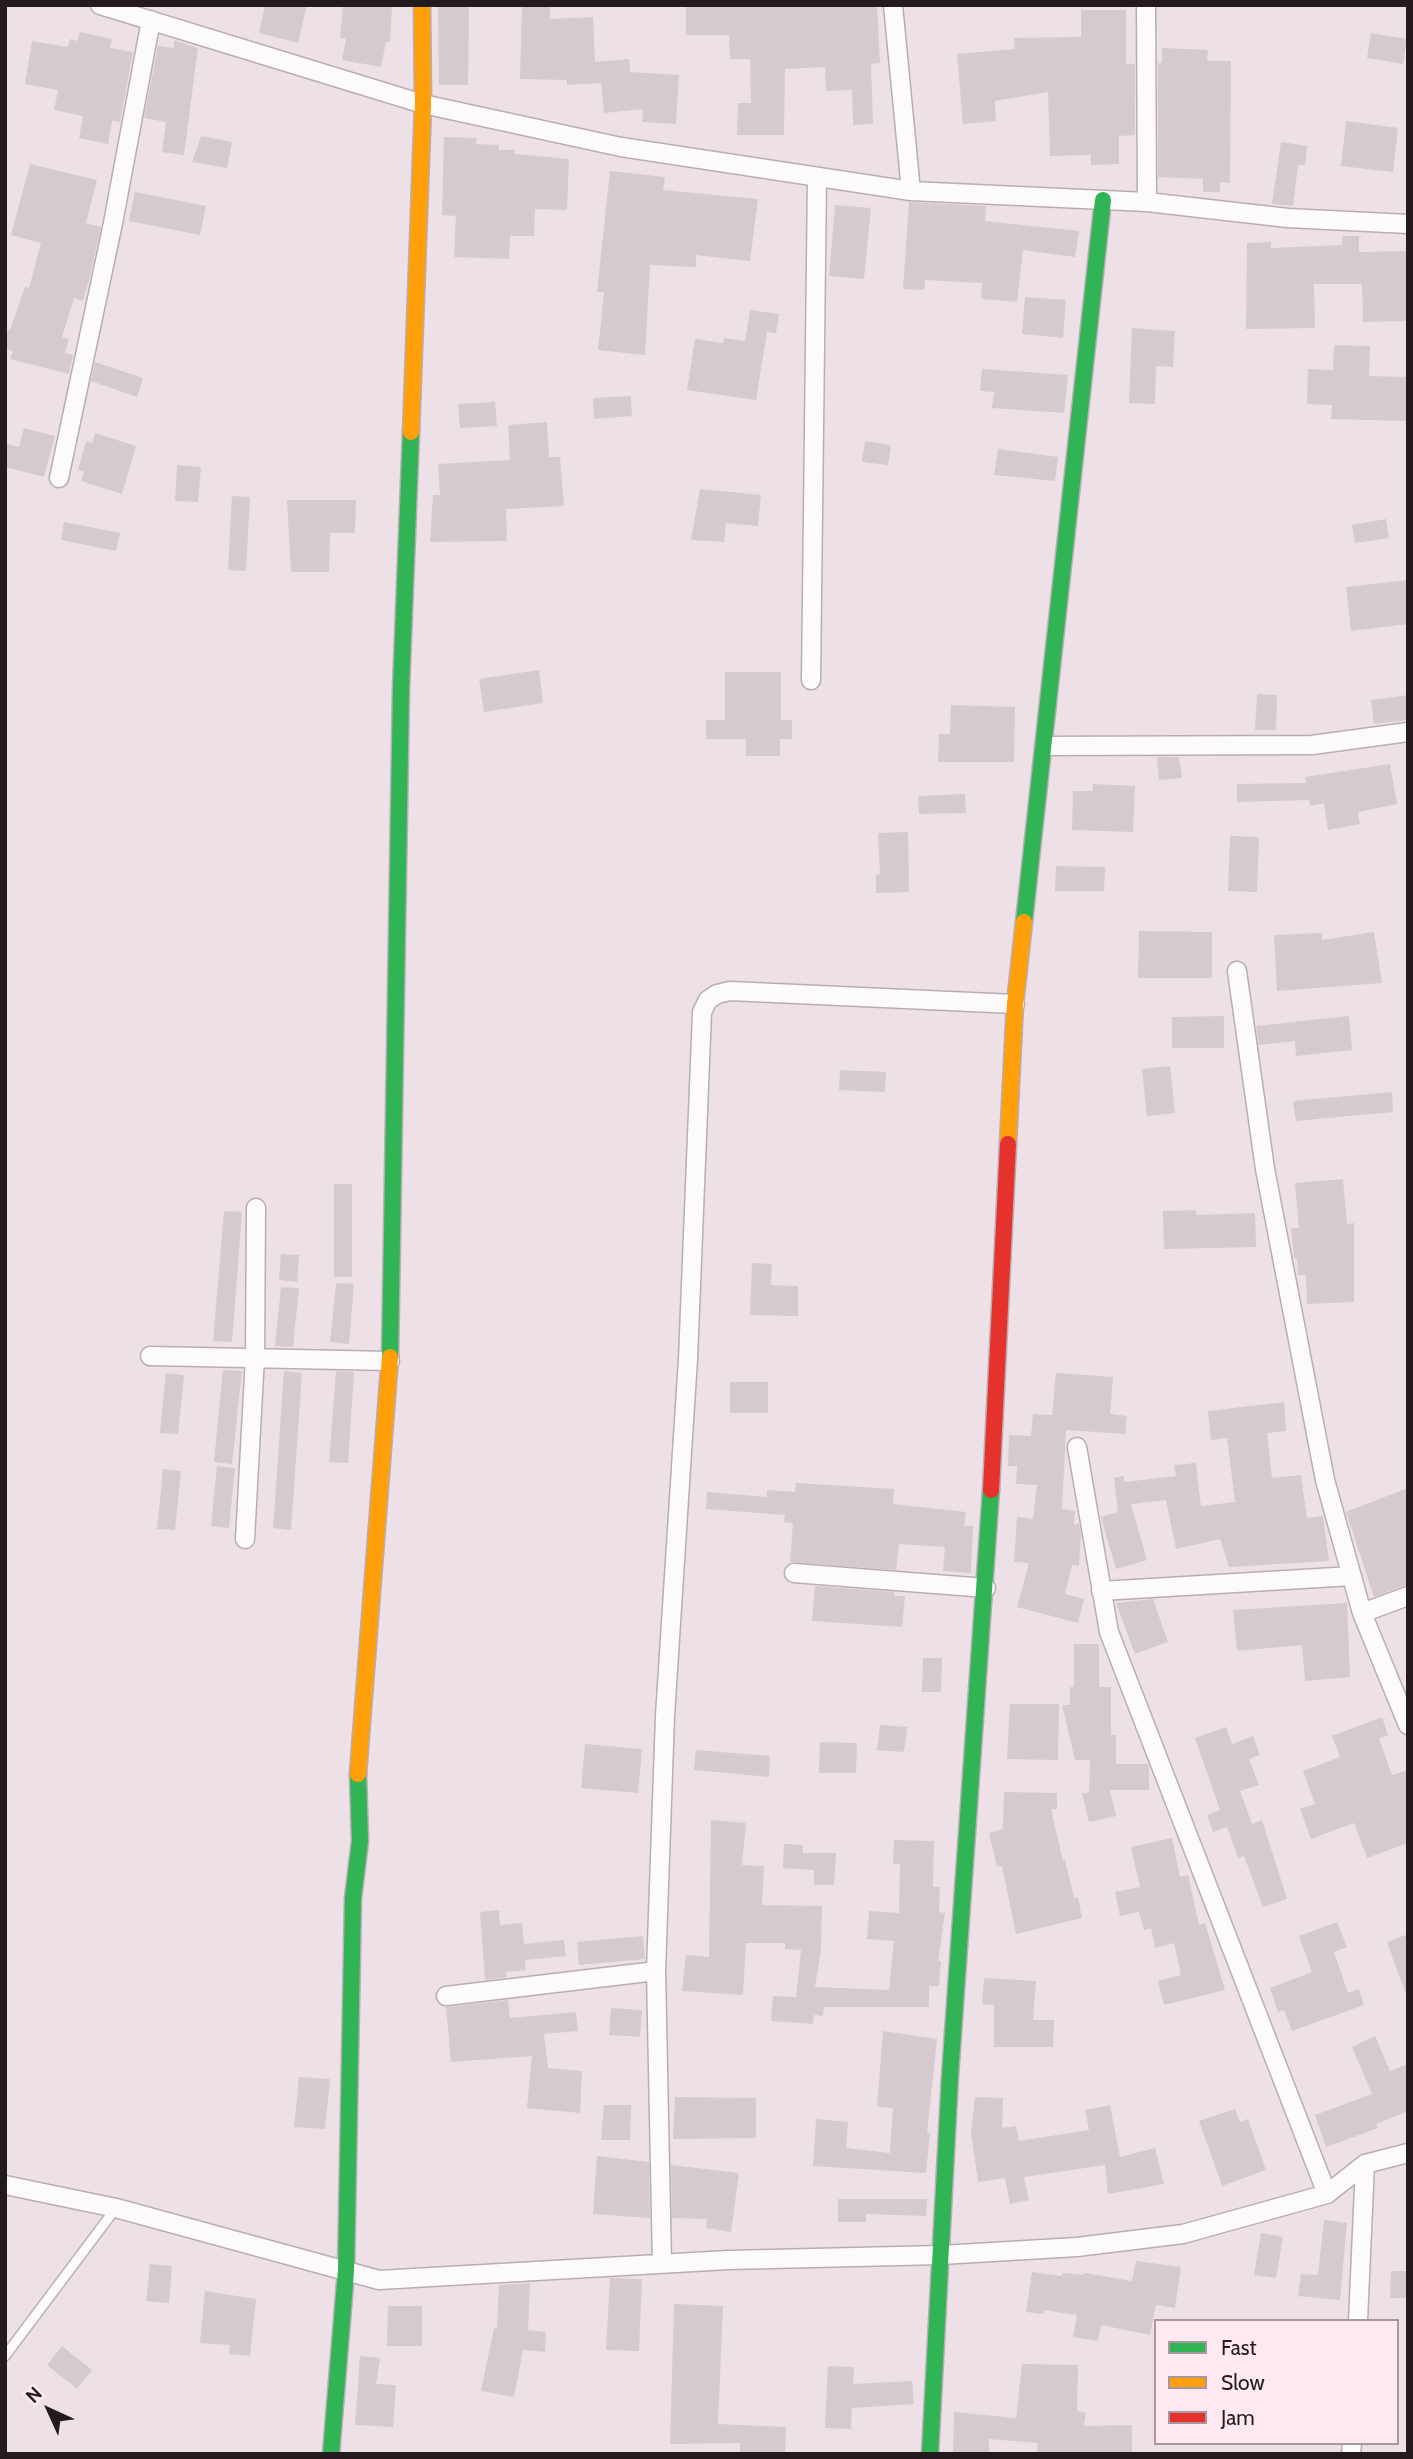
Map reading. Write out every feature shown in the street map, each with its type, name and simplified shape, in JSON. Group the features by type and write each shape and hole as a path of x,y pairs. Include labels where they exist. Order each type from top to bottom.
{"street":[{"path":"100,5 423,104 621,147 911,191 1147,202 1288,218 1408,224"},
{"path":"331,2454 346,2271 353,1898 360,1841 358,1756 390,1361 401,674 423,104 422,5"},
{"path":"893,5 911,191"},
{"path":"1146,5 1147,202"},
{"path":"58,478 113,223 151,20"},
{"path":"811,680 817,177"},
{"path":"930,2454 950,2076 986,1588 1016,1004 1103,200"},
{"path":"1044,746 1312,745 1408,732"},
{"path":"1237,971 1265,1169 1325,1480 1362,1613 1408,1726"},
{"path":"662,2263 656,1971 665,1716 688,1359 702,1012 708,1000 717,993 730,992 1016,1004"},
{"path":"245,1539 255,1357 256,1208"},
{"path":"150,1356 390,1361"},
{"path":"1077,1447 1109,1632 1327,2194"},
{"path":"794,1573 986,1588"},
{"path":"1101,1591 1352,1576"},
{"path":"1362,1613 1408,1595"},
{"path":"446,1996 656,1971"},
{"path":"5,2185 116,2208 379,2280 662,2263 941,2255 1077,2247 1183,2234 1327,2194 1366,2164 1408,2153"},
{"path":"1358,2319 1366,2164"}],"lane":[{"path":"5,2356 116,2208"}],"building":[{"path":"265,5 307,5 298,43 259,33"},
{"path":"343,5 392,7 390,42 386,42 381,67 342,60 346,39 340,38"},
{"path":"438,5 469,5 468,85 439,85"},
{"path":"522,5 550,5 550,19 593,17 595,62 629,59 630,72 679,75 676,124 642,122 643,109 604,113 601,83 567,85 567,80 520,79"},
{"path":"686,5 877,5 880,63 871,64 873,124 853,125 852,90 826,91 825,67 785,69 784,135 737,135 738,103 751,103 750,59 730,59 729,35 686,35"},
{"path":"1081,10 1126,10 1126,64 1135,64 1135,135 1119,136 1119,164 1091,165 1091,155 1050,156 1048,92 995,101 996,121 963,124 957,54 1015,49 1014,38 1081,37"},
{"path":"80,32 112,39 110,48 133,52 120,122 112,121 108,144 79,138 83,116 54,110 58,90 25,84 32,41 68,47 70,39 77,41"},
{"path":"1371,33 1407,39 1403,64 1367,58"},
{"path":"174,40 198,48 184,155 162,152 166,122 144,118 158,46 174,48"},
{"path":"1162,48 1208,50 1207,61 1231,61 1230,183 1220,182 1220,192 1203,192 1203,179 1158,177 1158,63 1162,63"},
{"path":"1346,121 1398,128 1393,172 1341,166"},
{"path":"201,136 232,142 227,168 192,162"},
{"path":"444,137 477,138 476,144 499,145 499,150 515,150 515,154 569,159 567,210 535,209 534,236 510,236 509,259 454,257 456,216 442,215"},
{"path":"1281,142 1307,146 1305,165 1298,165 1293,206 1272,204"},
{"path":"30,164 97,180 86,223 101,227 83,301 74,298 62,337 69,339 65,353 73,355 69,374 10,359 13,351 5,349 8,329 10,330 25,287 29,288 41,243 11,235"},
{"path":"610,171 665,177 663,190 758,199 750,261 696,255 696,267 650,265 645,355 598,350 604,292 597,292"},
{"path":"135,192 206,206 200,235 129,221"},
{"path":"909,202 986,206 985,221 1079,231 1075,257 1023,250 1017,302 981,299 982,283 925,280 924,290 903,289"},
{"path":"835,205 871,208 864,279 829,276"},
{"path":"1342,236 1359,236 1359,252 1408,251 1408,321 1363,322 1362,284 1314,284 1315,328 1246,329 1247,243 1271,242 1271,248 1342,245"},
{"path":"1025,297 1066,300 1063,338 1022,334"},
{"path":"750,310 779,314 776,333 767,332 756,400 687,390 695,339 723,343 724,338 745,341"},
{"path":"1132,328 1175,331 1173,367 1156,366 1155,404 1129,403"},
{"path":"1334,345 1370,346 1369,376 1408,377 1408,421 1331,419 1332,405 1307,404 1308,369 1333,370"},
{"path":"95,362 143,378 137,397 91,381"},
{"path":"982,369 1068,375 1064,413 992,408 994,392 980,391"},
{"path":"631,396 632,416 594,419 593,398"},
{"path":"495,402 497,426 460,428 458,404"},
{"path":"547,422 549,457 560,457 564,506 506,509 507,541 430,542 433,495 440,495 438,464 510,460 508,425"},
{"path":"24,428 55,436 44,477 5,467 5,443 19,447"},
{"path":"95,433 136,446 122,494 81,481 84,472 78,470 86,441 92,443"},
{"path":"865,441 891,445 888,465 862,462"},
{"path":"998,449 1058,457 1055,481 994,475"},
{"path":"177,465 201,467 198,502 175,501"},
{"path":"700,489 761,495 758,526 726,523 724,542 691,540"},
{"path":"232,496 250,497 246,571 228,570"},
{"path":"287,500 356,500 355,533 330,533 329,572 291,572"},
{"path":"1386,519 1389,538 1355,543 1352,525"},
{"path":"64,522 120,533 116,551 61,540"},
{"path":"1408,580 1408,624 1351,631 1346,587"},
{"path":"539,670 543,703 484,712 479,679"},
{"path":"725,672 781,672 781,720 792,720 792,739 780,739 780,756 746,756 746,739 706,739 706,720 725,720"},
{"path":"1257,694 1277,695 1276,730 1255,730"},
{"path":"1408,695 1408,720 1374,724 1371,700"},
{"path":"951,705 1015,707 1014,762 938,762 939,734 950,734"},
{"path":"1157,757 1179,757 1182,778 1159,780"},
{"path":"1390,764 1397,804 1358,812 1360,824 1328,830 1324,803 1310,806 1309,800 1237,802 1237,784 1306,783 1305,777"},
{"path":"1093,784 1135,786 1133,832 1072,830 1073,791 1093,791"},
{"path":"965,794 966,813 919,814 918,796"},
{"path":"908,832 909,892 876,893 876,875 880,874 878,833"},
{"path":"1230,836 1259,837 1257,892 1228,891"},
{"path":"1056,866 1105,867 1104,891 1055,891"},
{"path":"1139,931 1212,932 1212,978 1138,978"},
{"path":"1374,932 1382,983 1277,991 1274,935 1322,933 1322,940"},
{"path":"1224,1016 1224,1048 1172,1048 1172,1017"},
{"path":"1349,1016 1352,1050 1296,1056 1295,1041 1259,1045 1256,1026"},
{"path":"1170,1066 1175,1113 1147,1116 1142,1069"},
{"path":"840,1070 886,1072 885,1092 839,1090"},
{"path":"1392,1092 1393,1112 1296,1121 1293,1101"},
{"path":"1343,1179 1347,1224 1354,1223 1354,1302 1307,1304 1306,1275 1298,1275 1291,1228 1299,1228 1295,1183"},
{"path":"334,1184 352,1184 352,1277 334,1277"},
{"path":"1196,1210 1196,1215 1255,1213 1256,1247 1164,1249 1163,1211"},
{"path":"224,1211 242,1212 232,1342 213,1341"},
{"path":"281,1254 299,1255 297,1282 279,1280"},
{"path":"752,1263 772,1264 771,1285 798,1286 798,1316 750,1315"},
{"path":"336,1283 354,1284 349,1344 330,1342"},
{"path":"281,1287 299,1288 293,1347 275,1346"},
{"path":"223,1370 242,1371 232,1464 214,1462"},
{"path":"284,1371 302,1373 291,1530 273,1528"},
{"path":"336,1371 354,1372 348,1463 329,1462"},
{"path":"166,1373 184,1375 178,1434 160,1433"},
{"path":"1056,1373 1113,1377 1110,1414 1127,1416 1125,1434 1066,1430 1062,1509 1075,1511 1074,1525 1079,1523 1081,1535 1079,1566 1072,1565 1065,1594 1084,1599 1078,1623 1017,1607 1029,1563 1014,1562 1017,1517 1033,1519 1037,1485 1016,1484 1017,1466 1008,1466 1009,1435 1031,1436 1033,1414 1052,1415"},
{"path":"730,1382 768,1382 768,1413 730,1413"},
{"path":"1284,1402 1286,1431 1267,1433 1272,1478 1301,1475 1307,1518 1323,1516 1329,1561 1229,1567 1220,1539 1176,1549 1166,1500 1131,1504 1147,1560 1116,1569 1101,1517 1118,1512 1114,1478 1123,1476 1125,1482 1176,1476 1174,1465 1196,1463 1201,1506 1235,1502 1227,1438 1211,1440 1208,1411"},
{"path":"217,1466 235,1468 229,1528 211,1526"},
{"path":"163,1469 181,1471 175,1530 157,1529"},
{"path":"796,1483 894,1489 893,1504 966,1512 964,1526 973,1526 971,1573 943,1571 945,1547 899,1544 896,1570 790,1562 793,1523 784,1522 785,1515 706,1509 707,1492 767,1497 767,1490 795,1492"},
{"path":"1408,1488 1408,1584 1374,1597 1346,1512"},
{"path":"815,1586 894,1592 894,1596 905,1596 902,1627 812,1621"},
{"path":"1153,1599 1168,1642 1135,1654 1116,1603"},
{"path":"1347,1603 1350,1677 1305,1681 1302,1645 1237,1651 1233,1610"},
{"path":"1074,1644 1099,1644 1099,1687 1111,1687 1111,1735 1116,1735 1116,1764 1148,1764 1149,1768 1149,1790 1110,1790 1116,1816 1089,1822 1082,1793 1089,1793 1090,1760 1075,1760 1062,1705 1070,1705 1070,1687 1074,1687"},
{"path":"923,1658 942,1658 941,1692 922,1692"},
{"path":"1010,1704 1059,1704 1058,1760 1007,1759"},
{"path":"1382,1717 1388,1735 1379,1738 1392,1775 1408,1770 1408,1843 1367,1858 1354,1823 1311,1839 1300,1809 1315,1804 1303,1771 1340,1757 1332,1736"},
{"path":"880,1725 907,1727 904,1752 877,1750"},
{"path":"1226,1727 1232,1744 1253,1736 1260,1755 1249,1759 1259,1785 1240,1791 1252,1824 1262,1820 1287,1899 1263,1907 1244,1856 1238,1858 1227,1827 1213,1832 1207,1815 1220,1810 1195,1738"},
{"path":"820,1742 857,1743 856,1773 819,1773"},
{"path":"585,1744 642,1749 638,1793 581,1788"},
{"path":"696,1750 770,1756 769,1777 694,1770"},
{"path":"1004,1792 1057,1793 1057,1809 1051,1809 1063,1861 1065,1860 1074,1898 1078,1897 1082,1918 1016,1934 1002,1866 997,1867 989,1833 1003,1829"},
{"path":"711,1820 746,1823 742,1865 764,1866 762,1905 822,1906 821,1950 815,1987 889,1990 894,1941 867,1939 869,1911 899,1913 900,1864 893,1864 894,1840 934,1841 933,1887 940,1887 939,1912 945,1913 938,1961 941,1961 939,1986 929,1986 929,2007 824,2007 823,2016 814,2015 813,2024 771,2021 773,1996 796,1997 801,1950 785,1949 785,1943 746,1943 743,1995 682,1991 686,1955 709,1957"},
{"path":"1172,1838 1180,1877 1188,1875 1199,1925 1205,1923 1225,1990 1164,2005 1158,1981 1181,1975 1174,1943 1155,1948 1151,1928 1144,1930 1139,1912 1120,1916 1115,1892 1140,1887 1131,1847"},
{"path":"784,1844 803,1845 803,1853 836,1853 834,1885 814,1885 814,1870 783,1868"},
{"path":"499,1910 500,1925 522,1923 524,1944 564,1940 566,1956 525,1960 526,1970 506,1972 507,1977 485,1980 480,1912"},
{"path":"1337,1922 1347,1947 1334,1952 1348,1993 1359,1989 1364,2005 1292,2031 1284,2010 1278,2012 1270,1988 1312,1972 1299,1936"},
{"path":"1408,1934 1408,1992 1405,1992 1387,1942"},
{"path":"643,1936 645,1959 579,1965 577,1942"},
{"path":"984,1978 1036,1981 1033,2020 1054,2020 1053,2047 994,2047 994,2005 982,2004"},
{"path":"508,2000 510,2018 576,2012 578,2031 544,2034 548,2068 582,2071 580,2113 527,2108 532,2056 451,2062 446,2007"},
{"path":"611,2008 642,2010 640,2037 609,2035"},
{"path":"883,2031 937,2039 927,2133 930,2133 926,2173 813,2166 816,2119 848,2122 846,2148 890,2153 893,2108 877,2107"},
{"path":"1375,2036 1390,2071 1408,2064 1408,2111 1376,2124 1378,2128 1326,2147 1315,2115 1372,2094 1352,2047"},
{"path":"299,2077 330,2079 325,2129 294,2127"},
{"path":"675,2097 756,2098 756,2138 673,2139"},
{"path":"975,2097 1003,2098 1002,2128 1016,2126 1019,2141 1089,2130 1085,2110 1110,2105 1120,2157 1155,2148 1164,2184 1108,2194 1105,2165 1024,2177 1029,2200 1010,2204 1005,2178 978,2182 971,2132"},
{"path":"604,2105 631,2105 630,2140 601,2140"},
{"path":"1235,2109 1240,2122 1248,2119 1266,2170 1222,2186 1199,2121"},
{"path":"597,2156 649,2162 650,2218 593,2214"},
{"path":"671,2165 739,2173 731,2232 706,2228 707,2219 672,2218"},
{"path":"838,2199 927,2199 926,2216 866,2214 866,2222 838,2222"},
{"path":"1324,2220 1347,2223 1340,2300 1298,2296 1301,2274 1318,2275"},
{"path":"1261,2233 1283,2237 1276,2278 1254,2275"},
{"path":"1136,2261 1181,2267 1175,2308 1156,2305 1150,2335 1101,2325 1098,2341 1073,2337 1077,2315 1044,2310 1043,2314 1026,2312 1032,2272 1062,2276 1063,2273 1084,2273 1132,2281"},
{"path":"150,2264 172,2266 169,2303 146,2301"},
{"path":"1391,2271 1408,2271 1408,2298 1390,2298"},
{"path":"610,2278 642,2279 639,2351 606,2350"},
{"path":"530,2283 528,2330 546,2332 545,2352 523,2350 514,2397 481,2391 494,2328 497,2329 499,2285"},
{"path":"205,2291 256,2299 250,2356 229,2354 230,2345 200,2343"},
{"path":"674,2304 723,2306 718,2424 786,2427 785,2454 740,2454 740,2443 670,2444"},
{"path":"388,2306 422,2306 422,2346 387,2346"},
{"path":"62,2346 92,2370 77,2389 47,2365"},
{"path":"360,2356 380,2358 376,2384 396,2385 393,2427 355,2425"},
{"path":"1022,2364 1078,2365 1077,2411 1086,2413 1084,2426 1132,2425 1132,2454 1036,2454 1038,2443 989,2439 989,2454 953,2454 954,2412 1016,2418"},
{"path":"828,2366 854,2367 853,2384 912,2381 914,2404 852,2408 851,2429 825,2428"}],"traffic: fast":[{"path":"1024,922 1103,200"},
{"path":"390,1357 401,688 411,432"},
{"path":"930,2454 950,2076 991,1490"},
{"path":"331,2454 346,2271 353,1898 360,1841 358,1774"}],"traffic: slow":[{"path":"411,432 423,104 422,5"},
{"path":"1008,1144 1015,1004 1024,922"},
{"path":"358,1774 390,1357"}],"traffic: jam":[{"path":"991,1490 1008,1144"}]}
